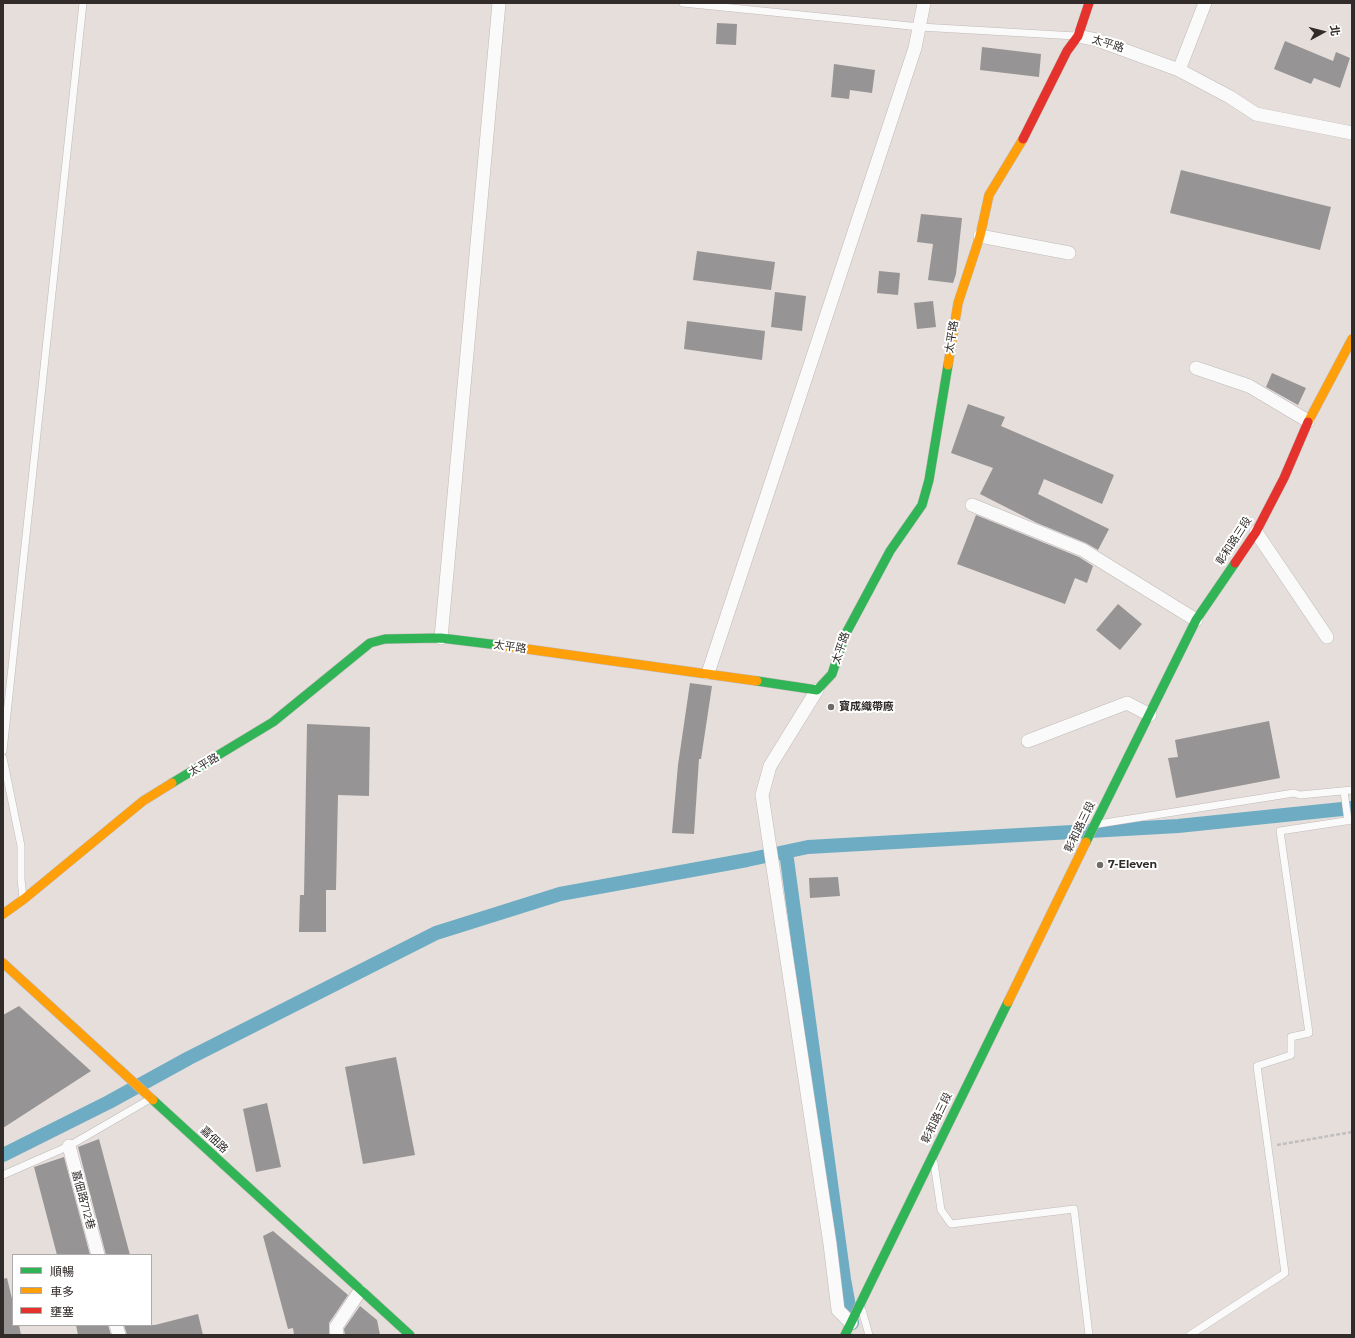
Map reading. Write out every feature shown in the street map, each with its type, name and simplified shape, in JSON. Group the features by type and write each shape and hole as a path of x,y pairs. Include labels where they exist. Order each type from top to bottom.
{"street":[{"path":"441,638 498,3"},
{"path":"708,673 912,56 920,27 924,3"},
{"path":"1078,36 1089,3"},
{"path":"1179,70 1205,3"},
{"name":"太平路","path":"3,914 24,899 143,801 273,722 370,643 386,639 441,638 708,673 817,690 832,674 845,635 890,551 922,504 929,480 958,303 980,236 989,195 1016,152 1067,51 1078,36 1097,40 1179,70 1230,97 1256,114 1352,133"},
{"path":"980,236 1069,253"},
{"name":"彰和路三段","path":"845,1335 1094,824 1150,715 1196,620 1256,532 1284,478 1308,420 1352,339"},
{"path":"1196,368 1249,386 1308,420"},
{"path":"972,505 1083,550 1196,620"},
{"path":"1256,532 1327,637"},
{"path":"817,690 770,766 762,795 830,1244 838,1310 851,1323"},
{"path":"1028,741 1127,703 1150,715"},
{"name":"嘉佃路","path":"3,963 360,1292 410,1335"},
{"name":"嘉佃路712巷","path":"69,1146 98,1254"},
{"path":"338,1335 336,1327 360,1292"}],"lane":[{"path":"3,751 83,3"},
{"path":"683,3 920,27 1078,36"},
{"path":"3,758 21,846 21,879 24,899"},
{"path":"1094,824 1294,792 1300,795 1352,790"},
{"path":"1190,1335 1285,1273 1257,1066 1291,1055 1291,1037 1309,1033 1280,831 1350,820 1344,791"},
{"path":"3,1175 69,1146 151,1098"},
{"path":"932,1154 941,1210 951,1224 1074,1209 1089,1335"},
{"path":"860,1302 869,1335"}],"path":[{"path":"1269,1146 1352,1132"}],"building":[{"path":"717,23 737,24 736,45 716,44"},
{"path":"1285,41 1333,61 1336,52 1350,58 1340,88 1314,78 1311,84 1274,69"},
{"path":"982,47 1041,54 1039,77 980,70"},
{"path":"834,64 875,70 872,93 850,90 849,99 831,97"},
{"path":"1181,170 1331,207 1320,250 1170,213"},
{"path":"921,214 962,218 956,274 953,283 928,280 933,244 917,242"},
{"path":"697,251 775,262 771,290 693,280"},
{"path":"879,271 900,273 898,295 877,293"},
{"path":"775,292 806,296 802,331 771,327"},
{"path":"933,301 936,327 917,329 914,303"},
{"path":"687,321 765,331 762,360 684,349"},
{"path":"1272,373 1306,388 1298,405 1266,387"},
{"path":"968,404 1005,417 1001,426 1114,475 1102,504 1044,479 1038,494 1109,529 1098,550 1086,543 1037,523 980,494 993,468 951,453"},
{"path":"976,515 1079,557 1093,566 1087,583 1075,578 1065,604 957,564"},
{"path":"1118,604 1142,624 1120,650 1096,630"},
{"path":"690,683 712,686 701,759 699,759 694,834 672,833 678,765"},
{"path":"1269,721 1280,778 1176,798 1168,758 1178,757 1175,740"},
{"path":"307,724 370,727 369,796 338,795 336,890 326,890 326,932 299,932 300,895 304,895"},
{"path":"838,877 840,896 810,898 809,878"},
{"path":"19,1006 91,1071 3,1128 3,1015"},
{"path":"396,1057 415,1155 363,1164 345,1067"},
{"path":"267,1103 281,1167 256,1172 243,1109"},
{"path":"99,1139 130,1254 106,1254 78,1147"},
{"path":"64,1157 90,1254 57,1254 34,1167"},
{"path":"273,1231 348,1295 329,1323 329,1335 294,1335 293,1328 288,1329 263,1236"},
{"path":"7,1278 12,1299 12,1326 19,1326 21,1335 3,1335 3,1279"},
{"path":"360,1306 377,1320 380,1335 345,1335 344,1329"},
{"path":"198,1314 203,1335 127,1335 124,1326 155,1325"},
{"path":"76,1326 108,1326 111,1335 78,1335"}],"waterway":[{"path":"3,1155 109,1102 189,1058 436,933 560,894 747,860 808,847 1178,826 1352,808"},
{"path":"786,852 844,1279 852,1323"}],"traffic: fast":[{"path":"757,681 817,690 832,674 845,635 890,551 922,505 929,480 948,365"},
{"path":"1086,842 1196,620 1235,563"},
{"path":"172,783 273,722 370,643 385,639 441,638 498,645"},
{"path":"845,1335 1008,1002"},
{"path":"153,1100 410,1335"}],"traffic: slow":[{"path":"948,365 958,303 980,236 989,195 1023,139"},
{"path":"1308,422 1352,339"},
{"path":"498,645 757,681"},
{"path":"3,914 24,899 143,801 172,783"},
{"path":"1008,1002 1086,842"},
{"path":"3,963 153,1100"}],"traffic: jam":[{"path":"1023,139 1067,51 1078,36 1089,3"},
{"path":"1235,563 1256,532 1284,478 1308,422"}],"place":[{"name":"寶成織帶廠","path":"831,707"},
{"name":"7-Eleven","path":"1100,865"}]}
